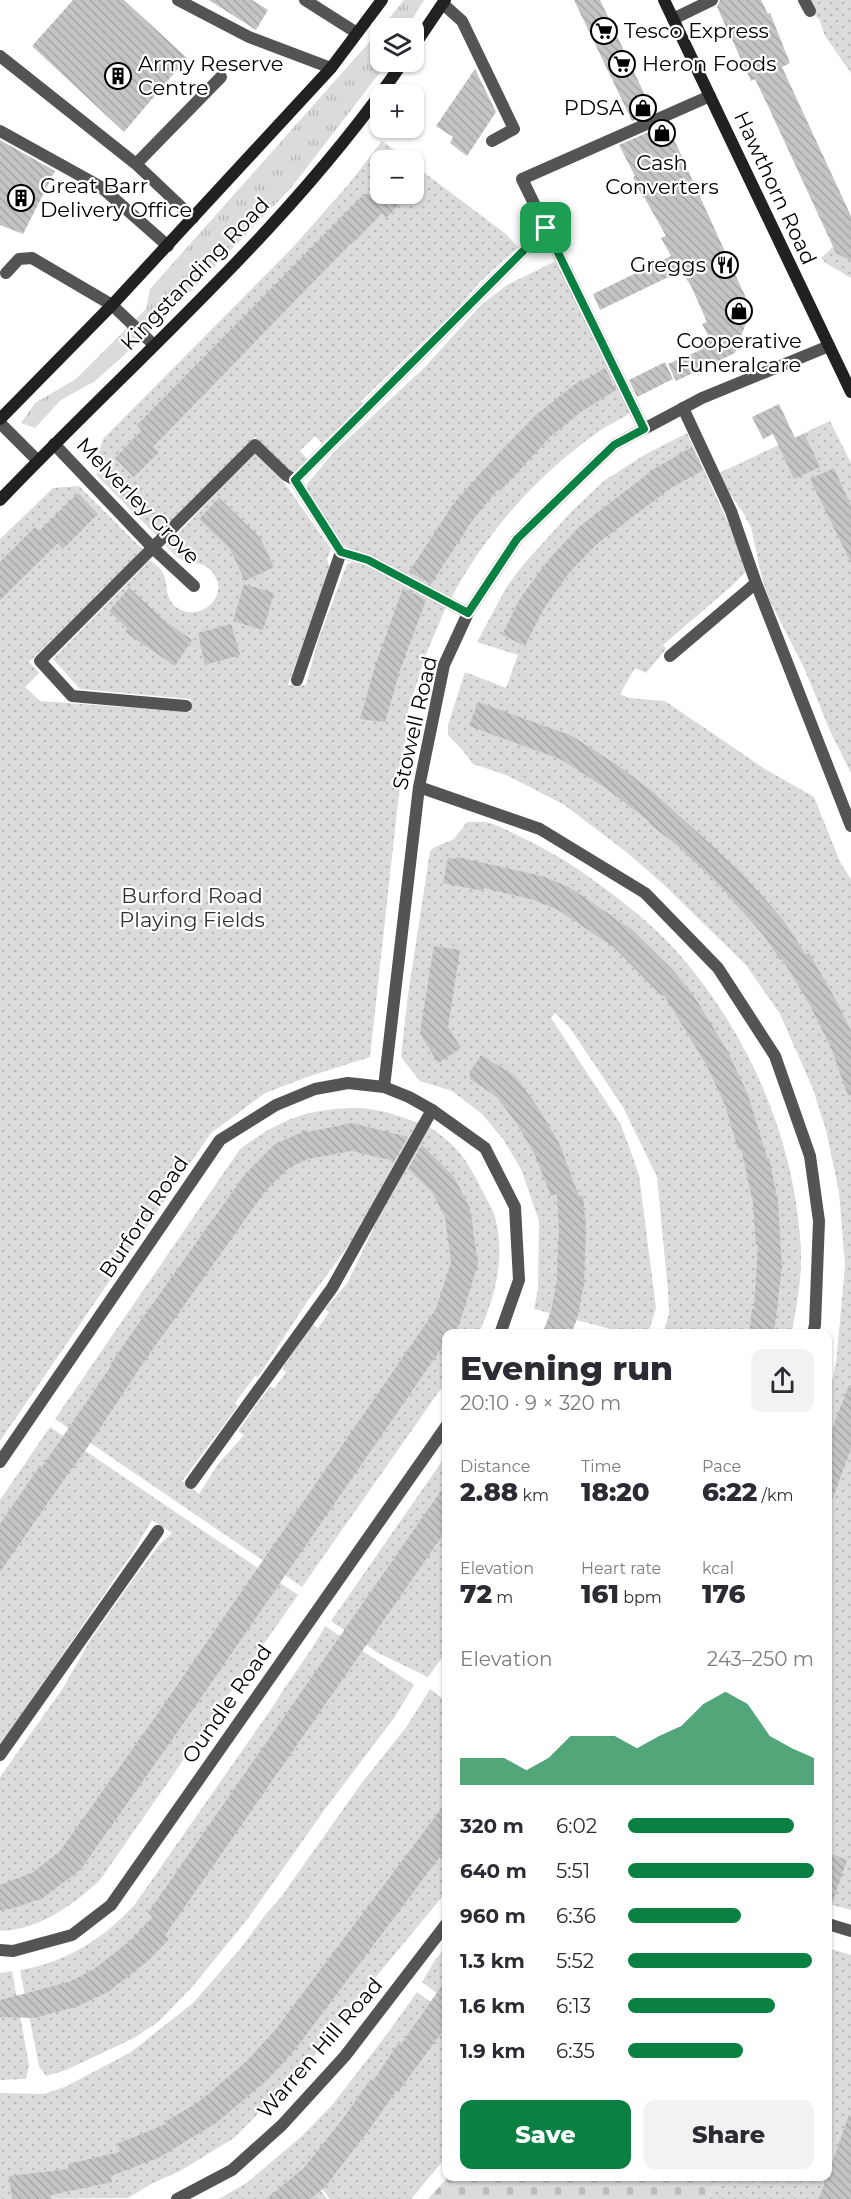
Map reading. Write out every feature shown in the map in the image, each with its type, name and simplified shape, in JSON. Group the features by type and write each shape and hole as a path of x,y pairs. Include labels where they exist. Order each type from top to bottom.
{"main road":[{"name":"Kingstanding Road","path":"0,421 168,246 331,68 382,0"},
{"name":"Hawthorn Road","path":"664,0 851,392"},
{"path":"424,31 444,2"},
{"name":"Kingstanding Road","path":"0,500 272,227 380,96 396,72"}],"street":[{"path":"178,0 249,37 331,68"},
{"path":"305,0 357,33"},
{"path":"673,18 712,0"},
{"path":"444,2 462,21 514,129 492,141"},
{"path":"0,56 136,164 193,218"},
{"path":"136,164 221,77"},
{"path":"644,429 522,179 710,96"},
{"path":"0,131 101,187 168,246"},
{"path":"295,480 546,228"},
{"path":"6,273 19,259 32,258 112,305 154,345"},
{"name":"Stowell Road","path":"384,1087 418,787 444,665 468,613 517,539 614,445 702,398 829,346"},
{"path":"683,408 731,511 756,583 851,826"},
{"path":"0,421 38,461"},
{"name":"Melverley Grove","path":"54,444 154,549 194,586"},
{"path":"186,706 72,696 40,662 255,445 286,475 295,480 341,552 368,560 468,613"},
{"path":"297,680 341,552"},
{"path":"670,657 756,583"},
{"path":"418,787 540,829 645,893 718,968 775,1056 810,1156 819,1221 814,1329"},
{"name":"Burford Road","path":"0,1462 220,1140 276,1105 315,1089 348,1083 384,1087"},
{"path":"384,1087 432,1110 485,1148 514,1207 519,1280 502,1329"},
{"path":"191,1483 332,1288 432,1110"},
{"name":"Oundle Road","path":"0,1950 13,1951 72,1935 111,1905 442,1432"},
{"path":"0,1755 158,1531"},
{"path":"832,1925 851,1931"},
{"name":"Warren Hill Road","path":"177,2199 232,2170 282,2125 345,2056 442,1930"}],"green space":[{"path":"404,0 424,0 413,18 389,18"},
{"path":"804,0 851,0 851,73 825,36 819,19 810,11"},
{"path":"370,41 370,72 380,72 291,188 158,325 95,381 61,400 35,428 21,423 35,403 76,379 146,309 150,289"},
{"path":"382,141 395,150 375,150"},
{"path":"370,157 370,204 424,204 424,172 506,234 518,247 361,401 364,405 322,443 315,436 300,451 308,460 298,472 288,471 255,437 158,537 97,476 96,461 103,439 294,246"},
{"path":"851,230 851,278 821,258"},
{"path":"558,260 630,413 602,429 576,449 554,467 514,507 479,552 450,600 349,548 336,539 306,490 308,483 333,453 425,367 481,305 507,285"},
{"path":"830,421 851,463 851,773 831,733 805,670 769,599 751,527 725,487 719,473"},
{"path":"687,433 749,568 734,584 663,645 666,649 646,673 635,668 620,694 629,698 665,701 765,769 814,797 841,864 851,879 851,1910 832,1905 832,1380 836,1364 845,1265 839,1192 826,1130 813,1089 780,1014 746,965 661,882 625,851 563,804 506,775 473,764 448,735 448,725 465,672 506,688 518,655 477,642 506,588 522,566 572,511 605,480 646,454"},
{"name":"Burford Road Playing Fields","path":"255,452 276,471 331,549 327,559 330,570 288,685 306,685 318,640 347,564 352,562 365,565 447,605 426,654 408,711 370,1057 265,1093 211,1133 0,1441 0,539 53,488 79,486 142,549 116,579 100,591 29,662 39,673 25,687 40,701 191,712 191,699 80,689 53,659 150,560 162,571 168,596 176,607 194,612 210,605 218,591 213,573 201,564 180,559 166,546"},
{"path":"467,822 490,823 551,853 621,900 657,931 705,986 728,1020 765,1093 790,1171 801,1252 800,1283 793,1329 664,1329 669,1314 668,1291 657,1177 623,1107 570,1028 555,1013 551,1018 620,1123 639,1175 656,1308 649,1329 611,1329 534,1309 538,1289 539,1221 521,1169 503,1139 481,1113 452,1091 420,1081 401,1057 430,851 454,839"},
{"path":"344,1108 363,1108 386,1112 419,1123 360,1224 362,1227 307,1302 258,1377 255,1376 235,1403 238,1406 182,1481 199,1494 218,1464 244,1435 238,1431 270,1386 274,1389 286,1372 282,1369 312,1324 318,1328 329,1312 325,1309 348,1282 379,1213 428,1126 459,1152 475,1177 495,1217 499,1262 494,1291 481,1329 442,1329 442,1387 302,1587 55,1419 240,1149 270,1129 298,1116"},
{"path":"50,1427 298,1595 100,1880 67,1907 42,1921 14,1930 0,1931 0,1777 63,1688 91,1639 126,1589 159,1545 172,1533 152,1520 135,1549 0,1746 0,1500"},
{"path":"442,1461 442,1658 428,1677 378,1653 331,1621"},
{"path":"325,1626 414,1685 394,1718 325,1809 246,1921 193,1986 158,2022 134,2038 66,2070 46,2076 39,2066 20,1970 53,1962 83,1947 111,1928 135,1904 274,1705"},
{"path":"430,1689 442,1698 442,1897 365,1990 327,2041 295,2077 234,2138 180,2171 128,2198 0,2199 0,2093 44,2094 67,2086 131,2052 193,2003 241,1948 281,1897 361,1784 407,1726"},
{"path":"832,1949 851,1955 851,2199 708,2199 715,2181 832,2181"},
{"path":"442,1952 442,1997 422,1982"},
{"path":"12,1971 29,2065 26,2079 0,2080 0,1973"},
{"path":"417,1992 442,2010 442,2162 411,2199 330,2199 301,2164 327,2199 219,2199 248,2182 303,2135 333,2104"},
{"path":"444,2181 715,2181 708,2199 428,2199"}],"building":[{"name":"Army Reserve Centre","path":"73,0 124,0 187,58 124,132 32,46"},
{"path":"209,0 252,0 268,10 256,30"},
{"path":"574,0 600,0 653,112 632,121"},
{"path":"720,0 761,0 768,14 770,13 790,63 782,67 851,216 851,261 836,253 755,79 751,81 717,7"},
{"path":"475,69 496,112 467,156 450,143 453,137 436,126"},
{"path":"667,124 751,309 735,353 676,381 668,364 703,349 700,341 709,337 702,324 707,322 691,286 681,271 600,310 593,294 671,256 661,238 666,236 643,198 619,145"},
{"name":"Great Barr Delivery Office","path":"0,140 55,171 23,234 0,225"},
{"path":"364,194 370,194 370,204 399,204 386,218 382,213 352,242 153,447 159,452 134,477 115,458 142,430 137,425"},
{"path":"665,362 673,379 637,397 629,380"},
{"path":"605,368 616,390 582,411 552,435 500,491 498,489 474,518 431,584 409,572 454,503 501,451 536,415 582,379 583,381"},
{"path":"779,404 795,438 804,434 820,467 794,479 773,434 763,439 752,417"},
{"path":"692,447 703,470 668,490 597,544 569,573 543,610 525,646 502,635 521,597 550,558 579,527 654,469"},
{"path":"834,468 851,506 851,563 810,479"},
{"path":"78,493 98,514 63,549 58,543 0,600 0,562 35,527 39,531"},
{"path":"219,498 260,538 274,567 245,581 230,549 199,519"},
{"path":"244,584 274,593 263,630 233,621"},
{"path":"129,588 165,621 192,640 175,666 125,632 128,629 109,611"},
{"path":"403,588 426,600 400,670 385,722 360,719 376,663"},
{"path":"231,624 240,655 205,665 198,633"},
{"path":"478,702 572,736 620,767 653,792 741,872 784,921 806,955 809,953 851,1031 851,1095 848,1096 832,1050 809,1003 782,959 780,960 764,936 720,886 677,845 648,823 650,822 581,772 560,759 469,726"},
{"path":"457,857 542,876 569,887 631,929 673,970 694,996 728,1052 748,1095 767,1158 769,1158 778,1202 782,1267 775,1329 750,1329 752,1308 754,1309 758,1245 756,1245 753,1203 741,1148 738,1149 725,1105 706,1064 664,995 662,996 615,948 558,910 534,900 484,888 483,891 443,883 448,858 456,859"},
{"path":"434,946 460,950 448,1027 461,1048 438,1063 420,1033"},
{"path":"481,1055 515,1076 537,1106 559,1143 579,1196 583,1196 586,1230 584,1284 573,1329 544,1329 551,1311 557,1281 559,1236 557,1194 551,1196 535,1155 517,1124 497,1097 470,1079 470,1072"},
{"path":"352,1123 408,1137 394,1161 352,1151 308,1159 290,1167 266,1190 141,1366 0,1572 0,1524 246,1173 275,1144 307,1130 308,1132"},
{"path":"422,1145 454,1177 470,1208 478,1264 458,1329 442,1329 442,1347 81,1869 43,1898 0,1910 0,1885 32,1873 60,1851 158,1713 436,1309 451,1262 445,1217 432,1192 408,1169"},
{"path":"849,1385 851,1385 851,1449 832,1500 832,1429"},
{"path":"442,1489 442,1536 165,1935 169,1939 150,1959 108,1992 78,2006 35,2018 0,2017 0,2000 69,1982 94,1969 130,1941 153,1917 148,1913"},
{"path":"442,1808 442,1854 294,2051 268,2079 216,2123 160,2157 111,2176 112,2182 51,2195 51,2199 12,2199 9,2176 69,2169 68,2164 120,2152 117,2144 166,2124 165,2122 200,2101 248,2060 276,2029"},
{"path":"832,1854 847,1860 832,1903"},
{"path":"442,1985 442,2032 325,2187 310,2199 266,2199 304,2168 371,2079 373,2081 398,2044 400,2046"},
{"path":"849,2115 851,2116 851,2199 819,2199 825,2181 832,2181 832,2163"}],"place":[{"name":"Tesco Express","path":"604,31"},
{"name":"Heron Foods","path":"622,64"},
{"name":"Army Reserve Centre","path":"118,76"},
{"name":"PDSA","path":"643,108"},
{"name":"Cash Converters","path":"662,133"},
{"name":"Great Barr Delivery Office","path":"21,198"},
{"name":"Greggs","path":"725,265"},
{"name":"Cooperative Funeralcare","path":"739,311"}],"route":[{"path":"546,228 644,429 614,445 517,539 468,613 368,560 341,552 295,480 546,228"}]}
